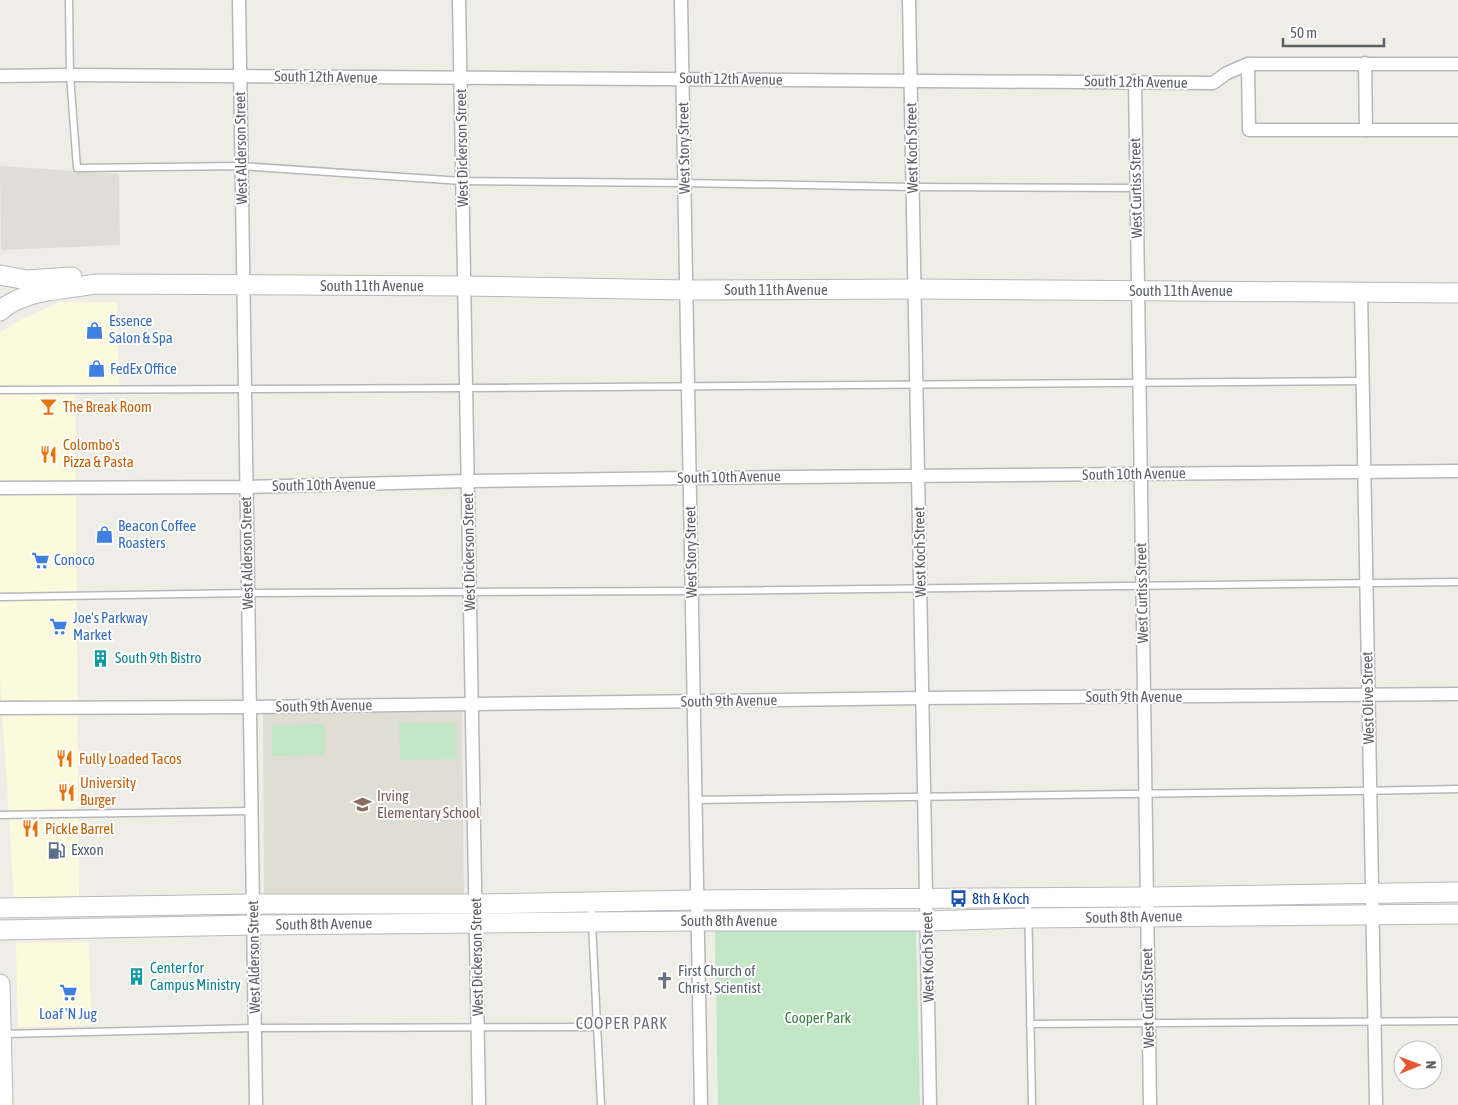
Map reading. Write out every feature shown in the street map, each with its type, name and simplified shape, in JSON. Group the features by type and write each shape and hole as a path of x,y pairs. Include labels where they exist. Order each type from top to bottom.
{"street":[{"name":"West Alderson Street","path":"239,0 256,1105"},
{"name":"West Dickerson Street","path":"459,0 479,1105"},
{"name":"West Story Street","path":"682,0 700,1105"},
{"name":"West Koch Street","path":"909,0 930,1105"},
{"path":"1365,63 1366,130"},
{"name":"South 12th Avenue","path":"0,76 1213,82 1227,73 1248,64 1458,64"},
{"path":"1248,64 1249,130 1458,130"},
{"name":"West Curtiss Street","path":"1135,81 1150,1105"},
{"name":"South 11th Avenue","path":"0,275 12,279 27,280 72,277 95,284"},
{"path":"0,284 2,300 0,310"},
{"name":"South 11th Avenue","path":"0,310 16,300 38,293 95,284 464,286 686,290 1458,293"},
{"name":"West Olive Street","path":"1361,292 1376,1105"},
{"name":"South 10th Avenue","path":"0,488 246,486 690,478 1458,471"},
{"name":"South 9th Avenue","path":"0,708 1458,694"},
{"name":"South 8th Avenue","path":"0,908 253,904 476,904 697,900 1147,897 1458,892"},
{"name":"South 8th Avenue","path":"0,930 253,925 927,921 1028,918 1458,914"},
{"path":"0,984 4,1105"}],"lane":[{"path":"69,0 70,75 77,168 242,166 462,182 685,183 912,188 1136,188"},
{"path":"0,390 1363,380"},
{"path":"0,597 1458,582"},
{"path":"695,800 1458,789"},
{"path":"0,816 252,811"},
{"path":"1028,897 1032,1105"},
{"path":"590,902 601,1105"},
{"path":"1030,1024 1374,1020 1458,1021"},
{"path":"1,1034 255,1028 597,1027"}],"shaded area":[{"path":"0,166 119,174 120,245 1,250"},
{"path":"60,302 117,302 119,389 75,390 79,897 14,897 0,677 0,333 14,323"},
{"name":"Irving Elementary School","path":"462,712 464,897 264,899 263,714"},
{"path":"89,942 91,1025 18,1027 16,943"}],"green space":[{"path":"399,723 456,723 457,759 400,760"},
{"path":"325,724 325,755 272,756 272,725"},
{"name":"Cooper Park","path":"916,930 920,1105 718,1105 715,931"}],"place":[{"name":"Essence Salon & Spa","path":"95,330"},
{"name":"FedEx Office","path":"96,369"},
{"name":"The Break Room","path":"49,407"},
{"name":"Colombo's Pizza & Pasta","path":"49,454"},
{"name":"Beacon Coffee Roasters","path":"104,535"},
{"name":"Conoco","path":"40,560"},
{"name":"Joe's Parkway Market","path":"59,627"},
{"name":"South 9th Bistro","path":"101,658"},
{"name":"Fully Loaded Tacos","path":"65,759"},
{"name":"University Burger","path":"66,792"},
{"name":"Irving Elementary School","path":"363,805"},
{"name":"Pickle Barrel","path":"31,829"},
{"name":"Exxon","path":"57,850"},
{"name":"8th & Koch","path":"958,899"},
{"name":"Center for Campus Ministry","path":"136,977"},
{"name":"First Church of Christ, Scientist","path":"664,980"},
{"name":"Loaf 'N Jug","path":"68,993"}],"district":[{"name":"COOPER PARK","path":"622,1023"}]}
